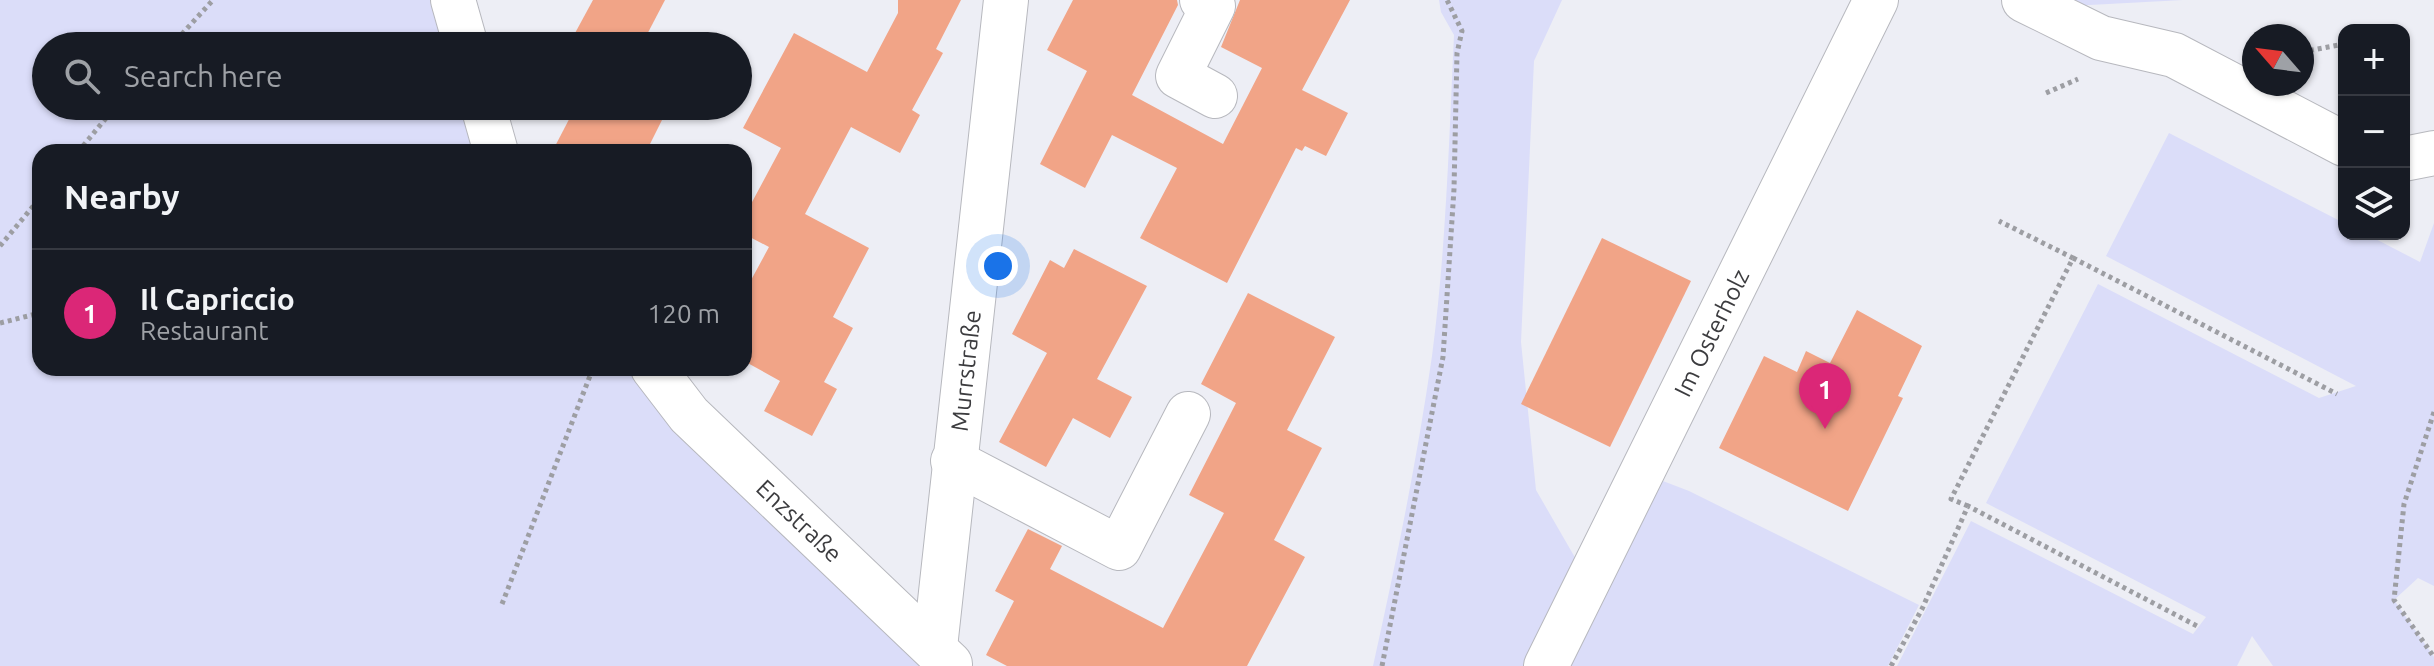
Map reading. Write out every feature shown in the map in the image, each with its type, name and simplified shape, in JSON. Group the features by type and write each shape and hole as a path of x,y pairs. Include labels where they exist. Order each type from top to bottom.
{"street":[{"path":"453,0 462,32"},
{"name":"Murrstraße","path":"943,657 953,461 1006,0"},
{"path":"1202,0 1213,6 1178,76 1215,96"},
{"name":"Im Osterholz","path":"1546,666 1876,0"},
{"path":"2024,0 2101,38 2174,55 2338,141"},
{"path":"487,120 494,144"},
{"path":"2410,158 2434,153"},
{"name":"Enzstraße","path":"659,376 689,415 943,657"},
{"path":"953,461 1119,548 1188,414"}],"path":[{"path":"184,32 213,0"},
{"path":"1382,666 1443,357 1454,189 1457,53 1462,31 1447,0"},
{"path":"2314,50 2338,45"},
{"path":"85,144 104,120"},
{"path":"0,246 32,208"},
{"path":"1999,221 2337,394"},
{"path":"2073,258 1951,499 2197,626"},
{"path":"0,323 32,315"},
{"path":"502,604 590,376"},
{"path":"2434,412 2404,504 2394,600 2434,657"},
{"path":"1891,666 1922,609 1968,506"}],"shaded area":[{"path":"0,0 453,0 462,32 32,32 32,120 487,120 494,144 32,144 32,376 661,376 950,666 0,666"},
{"path":"1439,0 1562,0 1534,61 1521,342 1536,490 1577,561 1642,473 1689,491 1919,605 1888,666 1373,666 1413,473 1441,276 1454,35 1441,12"},
{"path":"2062,0 2183,0 2071,6"},
{"path":"2169,133 2338,220 2338,240 2378,240 2420,262 2434,223 2434,586 2418,578 2394,600 2434,657 2434,666 2273,666 2252,636 2237,666 1897,666 1971,521 2193,634 2206,617 1986,503 2098,284 2319,398 2356,386 2106,256"}],"building":[{"path":"593,0 665,0 648,32 576,32"},
{"path":"898,0 961,0 936,49 943,53 912,110 920,115 900,153 851,127 805,214 869,248 833,317 853,328 824,382 837,389 812,436 764,411 780,381 752,365 752,278 769,247 752,238 752,202 781,148 743,128 747,120 752,120 752,111 794,33 867,72 898,13"},
{"path":"1073,0 1177,0 1178,5 1132,95 1223,144 1262,68 1221,47 1240,0 1350,0 1302,90 1348,113 1326,156 1305,146 1302,151 1296,148 1227,283 1140,238 1177,168 1112,135 1085,188 1040,164 1087,71 1047,50"},
{"path":"569,120 662,120 650,144 556,144"},
{"path":"1602,238 1691,281 1610,447 1521,404"},
{"path":"1074,249 1147,286 1097,379 1132,397 1110,438 1073,418 1046,467 999,442 1047,353 1012,334 1050,260 1064,268"},
{"path":"1248,293 1335,337 1287,430 1322,448 1274,540 1305,557 1247,666 1007,666 986,655 1014,601 995,591 1028,529 1062,546 1050,569 1163,628 1224,513 1189,495 1236,403 1201,384"},
{"path":"1857,310 1922,346 1898,396 1903,398 1848,511 1719,448 1764,356 1797,372 1806,351 1830,363"}],"place":[{"name":"Il Capriccio","path":"1825,429"}]}
